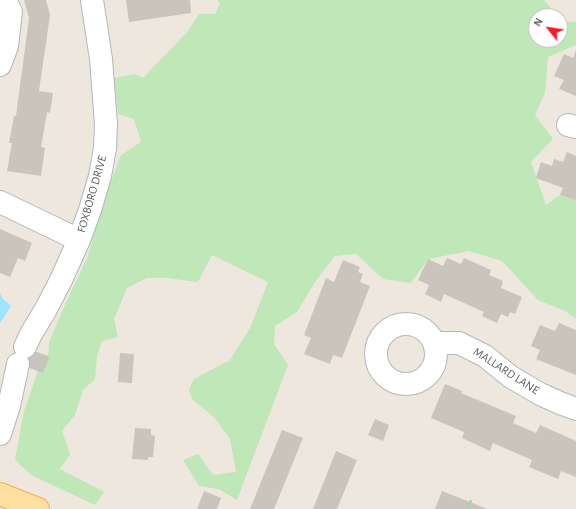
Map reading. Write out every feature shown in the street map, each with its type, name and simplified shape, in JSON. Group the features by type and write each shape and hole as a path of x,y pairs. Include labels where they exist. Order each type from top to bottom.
{"main road":[{"path":"0,494 38,509"}],"street":[{"path":"0,65 7,46 11,12 5,0"},
{"name":"FOXBORO DRIVE","path":"1,431 8,406 29,358 45,338 48,324 48,314 46,309 79,240 100,176 105,148 106,124 101,59 92,0"},
{"path":"0,202 79,240"},
{"name":"MALLARD LANE","path":"434,343 459,343 485,356 511,377 540,394 576,409"}],"path":[{"path":"468,509 471,500"}],"green space":[{"path":"218,0 544,0 550,8 528,8 528,48 568,48 568,21 576,22 576,45 548,57 545,93 535,115 553,139 531,162 546,205 560,195 576,200 576,319 565,311 538,300 502,261 469,251 428,259 411,283 383,279 356,254 335,256 315,282 297,312 275,326 274,344 288,365 237,500 219,489 199,486 183,460 198,454 213,475 236,472 230,439 214,417 192,399 189,390 194,379 230,360 250,328 268,282 212,255 198,282 166,278 147,278 127,288 114,319 118,337 102,341 97,356 95,379 83,390 75,415 62,431 70,454 60,469 104,492 95,505 31,475 15,460 24,411 38,371 42,373 48,356 49,342 88,256 103,203 121,155 141,142 134,119 118,114 114,78 135,74 143,78 188,31 199,14 215,14 220,4"}],"water":[{"path":"0,293 3,299 11,306 0,323"}],"building":[{"path":"24,0 46,0 50,15 39,91 53,93 50,113 47,112 41,147 45,148 41,176 7,171 12,143 9,143 14,116 16,116 29,18"},
{"path":"126,0 190,0 191,13 129,22"},
{"path":"576,50 576,96 559,89 564,80 554,76 564,54 573,58"},
{"path":"567,152 576,156 576,200 560,195 563,188 536,178 541,162 552,166 554,159 563,162"},
{"path":"0,229 32,243 25,261 18,258 10,277 0,273"},
{"path":"447,258 461,264 464,258 491,270 489,275 503,281 501,288 522,297 515,314 510,312 508,317 501,314 497,323 482,316 484,312 444,294 441,302 425,294 429,285 418,280 428,259 443,266"},
{"path":"343,260 360,267 358,272 363,274 360,282 370,286 342,358 333,355 330,364 304,354 311,338 304,335 326,278 334,282"},
{"path":"559,323 576,330 576,375 536,359 540,350 531,346 540,325 555,331"},
{"path":"37,352 48,356 42,373 30,368 29,358"},
{"path":"120,353 134,354 132,383 118,382"},
{"path":"445,384 462,391 461,393 516,416 513,423 536,433 540,425 576,441 576,477 561,471 558,479 529,467 532,460 493,443 490,451 462,438 464,432 431,418"},
{"path":"375,419 389,425 383,441 368,435"},
{"path":"135,428 151,429 151,435 155,436 153,457 148,457 148,460 132,459"},
{"path":"282,430 303,438 274,509 250,509"},
{"path":"336,451 357,460 337,509 313,509"},
{"path":"204,491 221,498 217,509 197,509"},
{"path":"442,491 485,508 485,509 435,509"}],"tunnel":[{"path":"33,369 39,353"}]}
